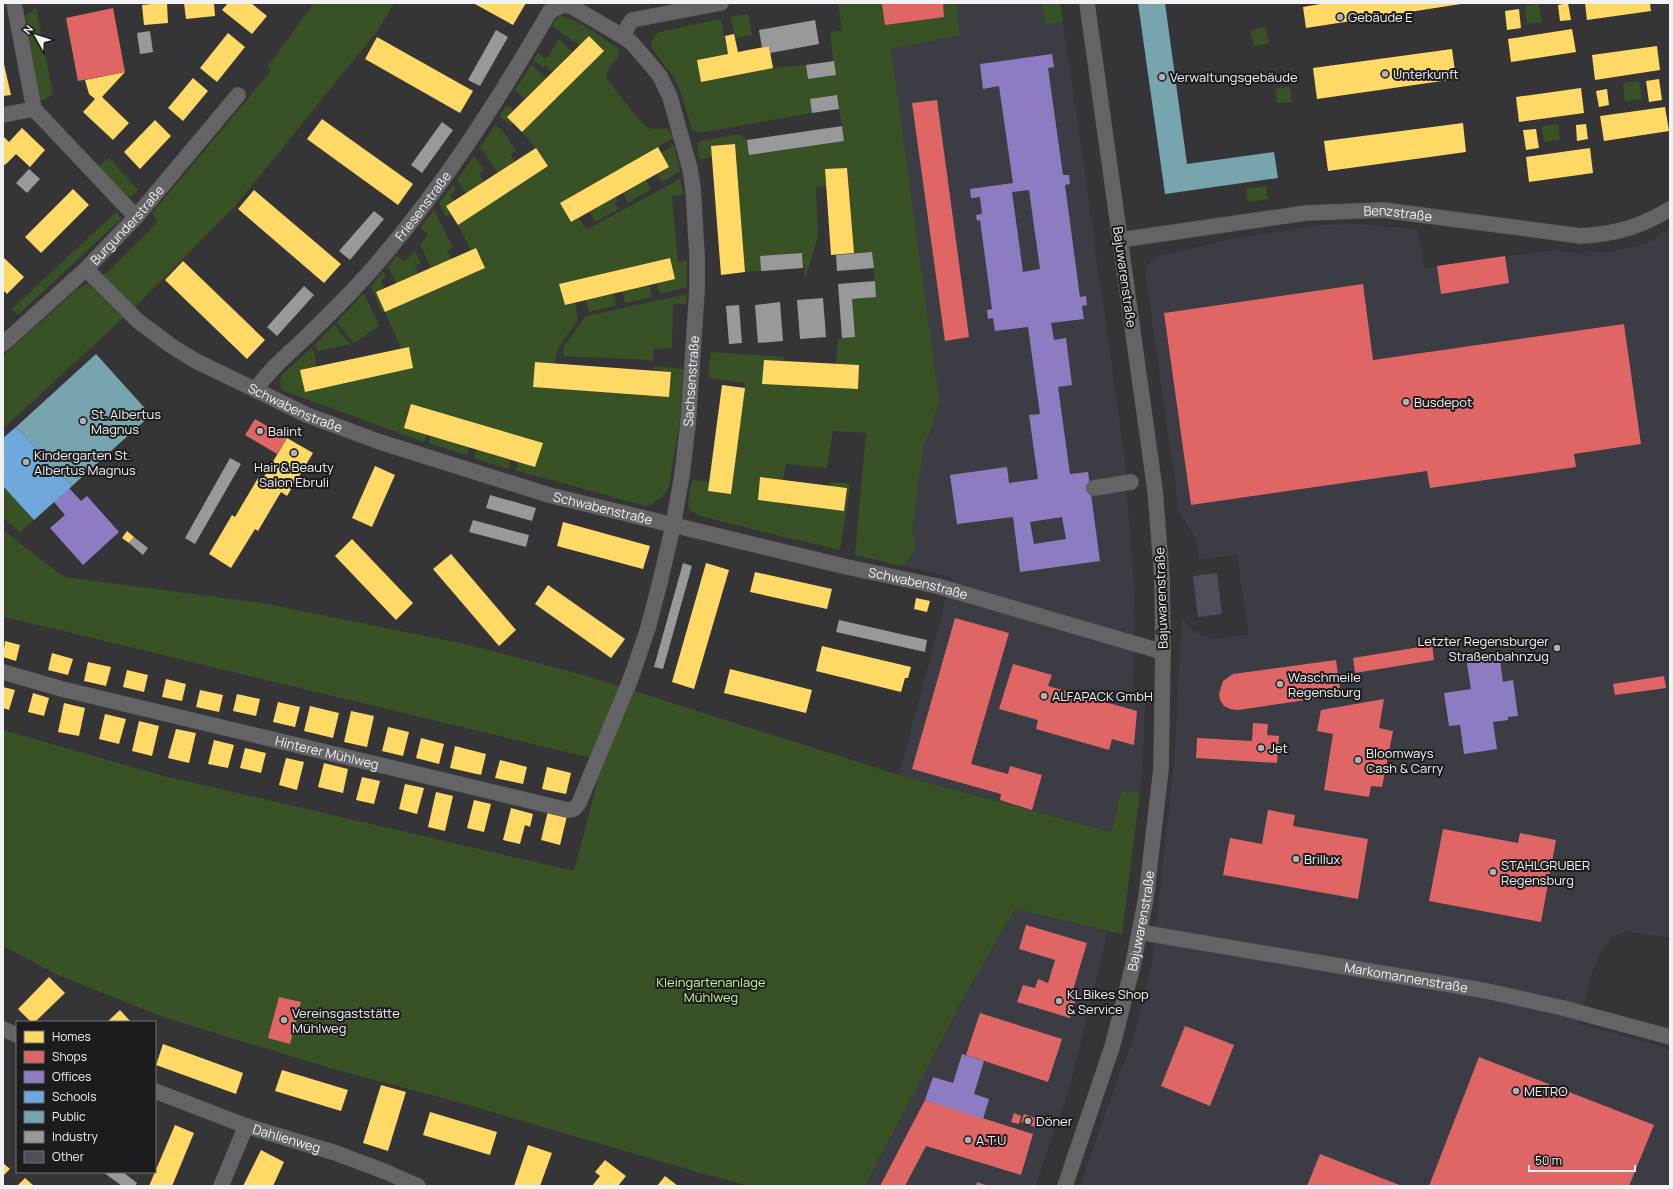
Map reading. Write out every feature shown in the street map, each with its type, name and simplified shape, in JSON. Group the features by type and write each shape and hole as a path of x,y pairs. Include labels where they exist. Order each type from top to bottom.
{"street":[{"path":"622,36 632,20 721,3"},
{"name":"Bajuwarenstraße","path":"1065,1186 1113,1044 1139,932 1146,898 1161,769 1163,652 1162,578 1155,490 1087,3"},
{"path":"18,4 34,108 136,217"},
{"name":"Sachsenstraße","path":"563,5 571,6 631,42 660,76 670,97 690,169 693,188 697,255 697,291 688,424 682,474 673,526 648,628 631,678 608,735"},
{"name":"Friesenstraße","path":"256,389 286,356 364,278 402,235 489,114 550,11 563,5"},
{"name":"Burgunderstraße","path":"3,344 86,269 136,217 238,95"},
{"path":"3,116 34,108"},
{"name":"Benzstraße","path":"1120,240 1306,213 1383,210 1589,236 1605,235 1628,230 1653,219 1670,209"},
{"name":"Schwabenstraße","path":"86,269 138,321 170,345 194,360 307,415 424,457 549,495 847,567 937,586 1163,652"},
{"path":"1094,488 1131,482"},
{"name":"Hinterer Mühlweg","path":"3,672 70,691 568,810 574,809 579,804 608,735"},
{"name":"Markomannenstraße","path":"1139,932 1487,991 1564,1008 1670,1037"},
{"path":"3,1029 16,1035"},
{"name":"Dahlienweg","path":"156,1091 246,1126 336,1153 418,1186"},
{"path":"221,1186 246,1126"}],"shaded area":[{"path":"838,3 1060,3 1125,462 1134,591 1133,692 1145,692 1144,739 1140,792 1121,792 1111,832 899,775 952,577 855,555 882,273"},
{"path":"1355,224 1418,229 1424,268 1553,250 1594,256 1581,251 1606,253 1647,244 1670,228 1670,938 1624,931 1611,938 1599,954 1591,976 1579,1024 1651,1043 1670,1050 1670,1186 1080,1186 1120,1072 1132,1044 1151,968 1174,765 1182,617 1190,628 1201,635 1214,639 1249,634 1237,555 1199,559 1196,539 1179,512 1145,269 1150,262 1159,256 1231,239 1319,225","holes":["1363,284 1373,360 1624,324 1641,444 1574,454 1576,467 1430,488 1427,471 1191,505 1164,313"]},
{"path":"1015,909 1108,931 1070,1087 1035,1186 865,1186 967,992"}],"green space":[{"path":"314,3 394,3 378,30 236,205 141,301 3,429 3,356 76,290 108,272 158,221 152,213 271,71 268,66"},
{"path":"838,3 956,3 960,35 891,49 939,399 930,433 924,443 912,529 915,545 910,557 902,566 855,555 866,433 833,431 827,468 786,464 783,480 760,477 758,500 844,511 847,488 830,486 831,482 847,483 850,486 840,550 701,516 689,510 688,504 692,480 709,482 731,494 745,383 708,378 711,352 784,357 783,361 764,360 763,384 858,389 859,365 836,364 838,339 842,338 852,299 876,297 872,252 854,253 847,168 825,169 826,186 816,187 818,235 805,280 802,253 760,256 761,271 745,272 735,144 711,146 712,157 700,159 697,147 698,143 704,140 741,134 742,137 747,140 844,140 837,95 810,99 812,113 699,133 692,130 678,86 673,76 653,50 652,40 654,36 660,32 720,19 728,54 697,60 701,82 773,68 806,65 808,79 835,75 830,33 842,30"},
{"path":"1042,3 1060,3 1063,22 1045,24"},
{"path":"1539,4 1542,22 1527,24 1525,6"},
{"path":"36,8 53,94 43,101 40,99 25,24 27,15"},
{"path":"748,14 752,35 735,38 731,17"},
{"path":"560,16 582,25 599,35 619,50 618,57 606,73 607,79 642,124 653,129 669,129 673,138 560,203 570,222 579,218 586,230 680,179 683,195 672,196 678,262 687,261 687,287 660,294 657,283 674,279 669,258 560,284 565,305 575,303 578,319 557,350 555,363 535,362 533,386 669,396 671,372 655,370 654,366 683,369 680,418 669,487 659,499 646,506 515,470 518,462 535,467 542,443 427,435 424,442 282,390 280,383 281,376 311,348 316,358 316,364 305,392 413,368 409,347 401,348 385,312 382,313 371,286 383,271 386,277 381,281 384,288 376,292 385,311 484,268 476,248 471,250 458,225 548,166 536,148 522,132 604,51 589,36 579,45 552,26 557,17"},
{"path":"1265,27 1269,43 1254,46 1250,31"},
{"path":"559,39 572,52 552,72 545,65 543,68 533,60 538,53 546,59"},
{"path":"531,65 546,78 525,99 515,90"},
{"path":"1639,81 1642,99 1625,101 1623,83"},
{"path":"1290,87 1292,102 1277,103 1275,88"},
{"path":"507,105 513,110 507,117 513,123 511,125 499,116"},
{"path":"1558,124 1560,140 1544,142 1542,126"},
{"path":"495,125 503,131 516,151 510,155 515,161 498,173 480,147"},
{"path":"674,145 680,171 662,182 657,174 669,167 661,153"},
{"path":"474,156 484,170 479,174 484,181 466,193 457,180"},
{"path":"109,158 138,190 132,196 124,195 98,167"},
{"path":"646,180 651,189 628,203 623,193"},
{"path":"453,185 456,190 450,195 454,201 451,214 446,217 439,203"},
{"path":"1266,186 1268,199 1248,202 1246,189"},
{"path":"616,197 618,201 615,203 618,209 595,222 590,212"},
{"path":"434,210 453,248 447,251 452,259 431,267 420,245 428,234 420,228"},
{"path":"116,212 122,218 18,315 12,309"},
{"path":"415,251 421,263 415,266 418,273 396,283 388,266 397,256 405,262"},
{"path":"649,285 652,297 625,303 622,291"},
{"path":"364,293 379,326 354,343 337,322"},
{"path":"614,294 616,305 589,312 586,300"},
{"path":"687,294 686,304 673,304 672,348 653,349 653,360 563,356 564,346 586,316"},
{"path":"334,325 350,344 319,351 314,345"},
{"path":"431,436 469,447 467,455 428,443"},
{"path":"477,449 511,460 508,469 474,458"},
{"path":"3,486 34,520 20,532 3,518"},
{"name":"Kleingartenanlage Mühlweg","path":"3,530 64,577 261,603 465,644 587,676 899,775 1111,832 1121,792 1140,792 1122,934 1015,909 967,992 865,1186 749,1186 454,1101 330,1068 163,1017 58,975 3,946 3,730 164,776 574,871 603,761 5,617 3,621"}],"building: Homes":[{"path":"167,3 168,23 144,25 142,5"},
{"path":"184,3 214,3 215,16 186,19"},
{"path":"228,3 251,3 267,16 252,34 222,10"},
{"path":"473,3 526,3 513,25"},
{"name":"Gebäude E","path":"1326,3 1461,4 1306,28 1303,7"},
{"path":"1568,3 1571,20 1560,21 1558,5"},
{"path":"1585,3 1650,3 1651,11 1587,20"},
{"path":"1519,9 1521,28 1507,30 1505,11"},
{"path":"1572,29 1576,52 1511,62 1508,39"},
{"path":"228,33 245,47 217,82 200,68"},
{"path":"734,34 738,52 769,46 773,68 701,82 697,60 728,54 725,36"},
{"path":"589,36 604,51 522,132 507,117"},
{"path":"377,37 473,91 460,113 365,59"},
{"path":"1657,46 1660,70 1595,80 1592,55"},
{"name":"Unterkunft","path":"1452,49 1456,79 1317,99 1313,68"},
{"path":"3,60 11,95 3,96"},
{"path":"125,72 102,97 129,123 113,140 83,112 95,99 89,94 85,80"},
{"path":"193,78 208,91 183,121 168,108"},
{"path":"1659,79 1662,100 1649,102 1646,81"},
{"path":"1581,88 1584,113 1519,122 1516,97"},
{"path":"1607,89 1609,105 1599,107 1596,91"},
{"path":"1665,107 1669,131 1604,141 1600,116"},
{"path":"322,119 413,184 398,205 307,139"},
{"path":"155,120 171,136 140,169 124,152"},
{"path":"1463,123 1466,152 1328,171 1324,141"},
{"path":"1586,124 1588,139 1577,141 1576,125"},
{"path":"22,128 45,150 30,167 16,154 5,165 3,163 3,136 9,142"},
{"path":"1536,129 1539,148 1526,150 1523,130"},
{"path":"735,144 745,272 721,275 711,146"},
{"path":"658,147 669,167 571,222 560,203"},
{"path":"536,148 548,166 458,225 446,206"},
{"path":"1590,148 1593,173 1529,182 1526,157"},
{"path":"847,168 854,253 831,255 825,169"},
{"path":"73,189 89,205 41,253 25,237"},
{"path":"254,190 341,264 324,283 238,209"},
{"path":"476,248 485,268 385,312 376,292"},
{"path":"3,257 24,277 7,294 3,290"},
{"path":"670,258 675,279 565,305 559,284"},
{"path":"183,261 265,340 247,359 165,280"},
{"path":"409,347 413,368 305,392 300,370"},
{"path":"764,360 859,365 858,389 762,384"},
{"path":"535,362 671,372 669,397 533,387"},
{"path":"722,385 745,388 731,494 708,491"},
{"path":"411,404 543,443 535,467 404,428"},
{"path":"287,438 313,453 287,496 281,492 258,531 255,529 231,568 209,554 232,515 235,517 258,478 262,480"},
{"path":"375,466 395,475 372,527 352,518"},
{"path":"760,477 847,488 844,511 758,500"},
{"path":"563,522 650,546 643,569 557,546"},
{"path":"127,531 134,537 129,543 122,538"},
{"path":"352,539 413,603 396,620 335,556"},
{"path":"451,554 516,630 499,646 433,569"},
{"path":"706,563 729,570 694,689 672,682"},
{"path":"755,572 832,589 827,609 750,592"},
{"path":"548,585 625,639 611,658 535,604"},
{"path":"916,598 930,601 927,612 914,609"},
{"path":"5,641 20,645 16,661 3,657"},
{"path":"822,646 911,667 908,678 905,678 901,692 816,671"},
{"path":"52,653 73,659 68,675 48,670"},
{"path":"88,662 111,667 106,686 84,681"},
{"path":"730,669 812,690 806,713 724,693"},
{"path":"127,670 148,675 144,692 123,687"},
{"path":"166,679 186,684 182,701 162,697"},
{"path":"3,687 15,690 9,710 3,708"},
{"path":"200,690 223,695 219,712 196,707"},
{"path":"33,693 49,698 44,716 28,712"},
{"path":"237,694 260,699 256,716 233,711"},
{"path":"278,702 300,707 295,727 273,722"},
{"path":"64,703 85,708 79,736 58,732"},
{"path":"310,706 339,713 333,738 304,731"},
{"path":"351,711 374,716 367,747 344,742"},
{"path":"105,714 126,719 119,744 99,739"},
{"path":"139,721 159,726 152,756 132,751"},
{"path":"388,727 409,732 403,756 382,751"},
{"path":"176,729 196,733 189,763 168,758"},
{"path":"421,738 444,744 439,764 416,758"},
{"path":"214,740 234,745 228,768 208,764"},
{"path":"455,746 486,754 481,775 450,768"},
{"path":"245,748 266,753 261,773 240,768"},
{"path":"286,758 304,762 297,790 279,785"},
{"path":"500,760 527,767 523,784 495,778"},
{"path":"324,763 348,769 343,793 318,787"},
{"path":"547,767 571,773 566,794 542,789"},
{"path":"362,777 380,781 374,804 356,800"},
{"path":"405,784 424,788 417,814 399,809"},
{"path":"436,792 453,796 445,831 428,827"},
{"path":"474,800 491,804 484,832 467,828"},
{"path":"511,808 533,814 530,827 525,825 520,844 503,840"},
{"path":"548,811 567,816 560,845 541,840"},
{"path":"49,977 65,993 36,1021 30,1021 18,1009"},
{"path":"120,1010 130,1021 108,1021"},
{"path":"163,1044 243,1073 236,1094 156,1065"},
{"path":"282,1070 348,1090 341,1111 275,1091"},
{"path":"381,1085 406,1092 388,1151 363,1143"},
{"path":"430,1112 497,1132 490,1155 423,1135"},
{"path":"175,1125 194,1133 172,1186 149,1186 155,1173 156,1173 156,1170"},
{"path":"528,1145 552,1153 540,1186 514,1186"},
{"path":"261,1150 284,1162 273,1186 243,1186"},
{"path":"605,1160 626,1176 618,1186 592,1186 600,1176 595,1172"},
{"path":"3,1163 10,1169 3,1176"},
{"path":"665,1176 678,1186 657,1186"},
{"path":"25,1178 34,1186 17,1186"}],"building: Shops":[{"path":"943,3 944,17 885,25 882,4"},
{"path":"113,8 125,72 78,81 66,18"},
{"path":"937,100 969,337 945,341 912,103"},
{"path":"1505,256 1509,283 1441,294 1437,266"},
{"name":"Busdepot","path":"1363,284 1373,360 1624,324 1641,444 1574,454 1576,467 1430,488 1427,471 1191,505 1164,313"},
{"path":"255,419 287,438 277,454 245,435"},
{"path":"955,618 1009,633 971,764 1008,774 1010,766 1042,775 1032,810 1000,800 1001,794 912,769"},
{"path":"1432,645 1434,660 1355,673 1353,658"},
{"name":"Waschmeile Regensburg","path":"1336,660 1341,695 1238,710 1230,709 1224,706 1220,700 1219,694 1223,681 1233,674"},
{"name":"ALFAPACK GmbH","path":"1013,664 1052,675 1048,686 1137,711 1134,745 1112,739 1109,750 1036,729 1038,720 999,709"},
{"path":"1664,676 1666,688 1615,695 1613,684"},
{"name":"Bloomways Cash & Carry","path":"1384,699 1379,728 1393,731 1382,787 1371,786 1369,797 1324,790 1333,734 1317,731 1321,710"},
{"path":"1253,723 1268,724 1267,735 1279,736 1277,763 1196,758 1197,738 1252,741"},
{"name":"Brillux","path":"1268,810 1295,815 1293,826 1368,839 1358,899 1223,875 1230,838 1262,844"},
{"name":"STAHLGRUBER Regensburg","path":"1443,829 1518,843 1520,833 1556,840 1541,922 1429,901"},
{"path":"1026,925 1087,943 1073,990 1078,992 1070,1018 1017,1002 1023,985 1035,988 1038,979 1048,983 1055,960 1019,949"},
{"name":"Vereinsgaststätte Mühlweg","path":"279,997 301,1002 290,1044 268,1038"},
{"path":"980,1013 1062,1039 1048,1082 966,1055"},
{"path":"1185,1026 1234,1045 1210,1106 1161,1086"},
{"name":"METRO","path":"1479,1057 1654,1125 1629,1186 1429,1186"},
{"name":"A.T.U","path":"925,1100 1033,1134 1021,1175 926,1146 905,1186 880,1186"},
{"path":"1014,1113 1021,1116 1019,1124 1011,1122"},
{"path":"1024,1114 1038,1119 1035,1127 1021,1122"},
{"path":"1320,1154 1402,1186 1307,1186"},
{"path":"977,1182 988,1186 976,1186"}],"building: Offices":[{"path":"1052,54 1054,67 1048,68 1063,175 1069,175 1070,184 1065,185 1080,297 1086,296 1087,305 1082,306 1084,319 1051,323 1054,340 1066,338 1072,385 1058,387 1070,474 1088,472 1100,561 1020,572 1013,517 957,524 950,475 1007,467 1009,483 1038,479 1029,415 1040,414 1028,327 995,331 993,318 988,319 987,310 992,309 980,220 977,221 976,215 982,214 980,197 971,198 970,189 1013,183 999,86 983,89 980,64","holes":["1029,190 1040,269 1023,272 1012,192","1062,517 1066,539 1034,544 1030,522"]},
{"path":"69,488 81,501 87,496 119,532 83,565 50,528 65,515 54,502"},
{"path":"1499,653 1503,682 1513,680 1518,716 1508,717 1508,720 1493,722 1497,749 1464,754 1460,725 1449,726 1444,693 1471,689 1466,658"},
{"path":"962,1054 984,1061 974,1094 989,1099 983,1119 925,1100 933,1077 953,1083"}],"building: Schools":[{"name":"Kindergarten St. Albertus Magnus","path":"16,427 72,486 34,520 3,486 3,438"}],"building: Public":[{"name":"Verwaltungsgebäude","path":"1138,3 1165,3 1187,164 1274,152 1278,178 1165,194"},
{"name":"St. Albertus Magnus","path":"96,354 151,415 72,486 16,427"}],"building: Industry":[{"path":"815,20 819,44 770,53 769,46 762,48 759,30"},
{"path":"496,30 508,37 480,86 468,80"},
{"path":"150,31 153,52 140,54 137,33"},
{"path":"834,61 836,75 808,79 806,65"},
{"path":"837,95 839,109 812,113 810,99"},
{"path":"442,122 453,130 422,173 411,165"},
{"path":"842,126 844,141 749,155 747,140"},
{"path":"29,169 40,179 27,193 16,183"},
{"path":"374,211 384,219 350,260 339,251"},
{"path":"872,252 874,268 837,271 836,255"},
{"path":"802,253 803,268 761,271 760,256"},
{"path":"875,281 876,297 852,299 855,337 842,338 838,284"},
{"path":"304,286 314,295 277,336 267,327"},
{"path":"823,298 826,337 800,339 797,300"},
{"path":"780,302 783,341 758,343 755,305"},
{"path":"739,305 742,343 729,344 726,306"},
{"path":"230,458 241,464 195,544 185,538"},
{"path":"490,495 536,508 532,521 486,508"},
{"path":"473,520 529,535 526,547 469,532"},
{"path":"134,537 148,548 143,555 129,543"},
{"path":"683,563 692,566 663,669 654,667"},
{"path":"839,620 927,640 925,652 836,632"},
{"path":"104,1173 124,1173 137,1183 135,1186 122,1186"}],"building: Other":[{"path":"1217,573 1222,614 1198,617 1193,576"}],"place":[{"name":"Gebäude E","path":"1340,17"},
{"name":"Unterkunft","path":"1385,74"},
{"name":"Verwaltungsgebäude","path":"1162,77"},
{"name":"Busdepot","path":"1406,402"},
{"name":"St. Albertus Magnus","path":"83,421"},
{"name":"Balint","path":"260,431"},
{"name":"Hair & Beauty Salon Ebruli","path":"294,453"},
{"name":"Kindergarten St. Albertus Magnus","path":"26,462"},
{"name":"Letzter Regensburger Straßenbahnzug","path":"1557,648"},
{"name":"Waschmeile Regensburg","path":"1280,684"},
{"name":"ALFAPACK GmbH","path":"1044,696"},
{"name":"Jet","path":"1261,748"},
{"name":"Bloomways Cash & Carry","path":"1358,760"},
{"name":"Brillux","path":"1296,859"},
{"name":"STAHLGRUBER Regensburg","path":"1493,872"},
{"name":"KL Bikes Shop & Service","path":"1059,1001"},
{"name":"Vereinsgaststätte Mühlweg","path":"284,1020"},
{"name":"METRO","path":"1516,1091"},
{"name":"Döner","path":"1028,1121"},
{"name":"A.T.U","path":"968,1140"}]}
